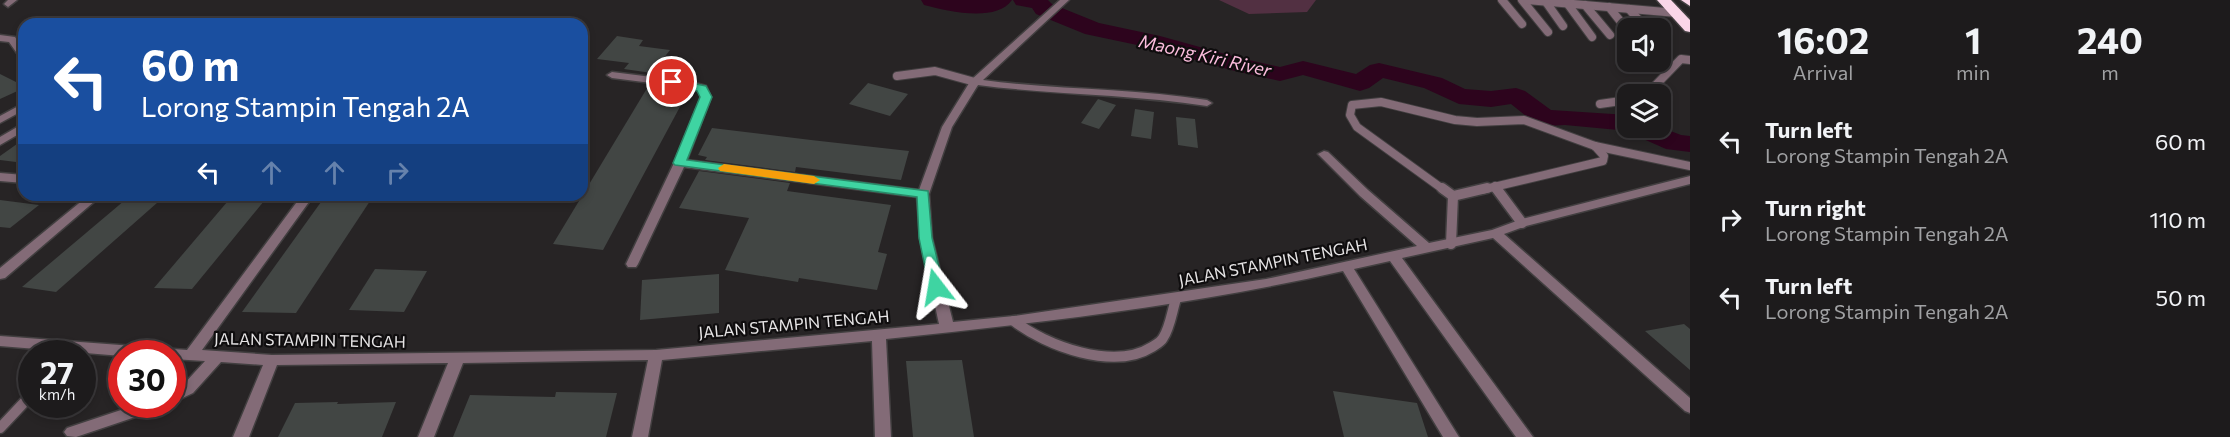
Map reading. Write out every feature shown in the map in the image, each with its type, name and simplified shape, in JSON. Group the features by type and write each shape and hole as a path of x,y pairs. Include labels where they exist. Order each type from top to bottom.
{"highway":[{"path":"1664,0 1690,28"}],"street":[{"path":"947,327 926,238 923,194 947,127 975,82 1065,0"},
{"path":"0,38 12,39 18,48"},
{"path":"612,75 692,85 702,88 706,97 680,163 632,264"},
{"path":"975,82 1029,89 1137,93 1207,103"},
{"path":"0,110 18,101"},
{"path":"0,120 18,110"},
{"path":"0,142 18,130"},
{"path":"1324,154 1364,193 1428,249"},
{"path":"680,163 923,194"},
{"path":"0,177 18,179"},
{"name":"JALAN STAMPIN TENGAH","path":"186,356 272,360 656,355 1014,321 1176,299 1347,268 1495,233 1522,223 1690,180"},
{"path":"0,275 89,201"},
{"path":"190,356 304,201"},
{"path":"1495,233 1690,407"},
{"path":"1394,257 1525,437"},
{"path":"1347,268 1451,437"},
{"path":"879,335 883,437"},
{"path":"0,341 18,344"},
{"path":"640,437 656,355"},
{"path":"186,389 217,357"},
{"path":"426,437 458,359"},
{"path":"241,437 272,360"},
{"path":"72,432 115,418"}],"lane":[{"path":"1502,0 1522,24"},
{"path":"1525,0 1677,13"},
{"path":"1525,0 1548,32"},
{"path":"1546,2 1563,26"},
{"path":"1567,3 1592,37"},
{"path":"1585,5 1610,35"},
{"path":"1609,7 1618,18"},
{"path":"1629,9 1637,18"},
{"path":"1657,84 1681,59 1690,60"},
{"path":"897,76 935,71 975,82"},
{"path":"1595,146 1604,156 1603,161 1453,195 1358,127 1350,115 1352,105 1381,102 1455,120 1478,122 1507,118 1524,120 1595,146 1690,166"},
{"path":"1600,104 1617,102"},
{"path":"1496,186 1522,223"},
{"path":"1451,244 1453,195"},
{"path":"1014,321 1026,332 1053,344 1090,354 1113,356 1139,353 1163,339 1176,299"},
{"path":"0,428 18,409"}],"shaded area":[{"path":"1219,0 1316,0 1307,12 1249,14"}],"building":[{"path":"617,36 643,40 639,46 670,50 652,73 624,69 629,63 597,59"},
{"path":"0,74 18,83 18,91 0,99"},
{"path":"868,83 908,94 890,116 849,104"},
{"path":"649,85 689,90 603,250 553,244 579,201 588,201 588,186"},
{"path":"1098,99 1116,105 1099,129 1081,123"},
{"path":"1135,109 1154,112 1151,139 1131,136"},
{"path":"1176,117 1195,119 1198,148 1178,145"},
{"path":"712,128 909,151 901,180 796,167 795,172 705,160 707,157 698,155"},
{"path":"18,143 18,162 0,160 0,156"},
{"path":"699,171 790,183 787,191 891,205 878,252 887,254 877,290 799,278 798,282 725,270 749,218 679,208"},
{"path":"0,200 39,205 10,228 0,227"},
{"path":"124,201 159,201 56,292 22,287"},
{"path":"228,201 264,201 192,289 154,288"},
{"path":"322,201 370,201 296,313 242,312"},
{"path":"375,269 427,271 404,312 349,310"},
{"path":"719,274 719,313 640,320 642,280"},
{"path":"1684,324 1690,329 1690,370 1645,331"},
{"path":"962,360 974,437 913,437 906,361"},
{"path":"1333,391 1417,403 1428,437 1344,437"},
{"path":"556,392 617,393 606,437 453,437 470,395 555,397"},
{"path":"338,402 337,404 396,402 382,437 278,437 295,403"}],"waterway":[{"name":"Maong Kiri River","path":"932,0 967,7 985,6 1001,0"},
{"name":"Maong Kiri River","path":"1024,0 1039,3 1044,9 1093,29 1160,43 1280,74 1303,68 1360,83 1379,70 1433,83 1459,96 1491,99 1516,96 1545,118 1565,117 1617,122"},
{"name":"Maong Kiri River","path":"1664,138 1676,143 1690,144"}],"slow traffic":[{"path":"724,168 814,180"}],"route":[{"path":"672,82 702,88 706,97 680,163 923,194 926,238 936,287"}]}
